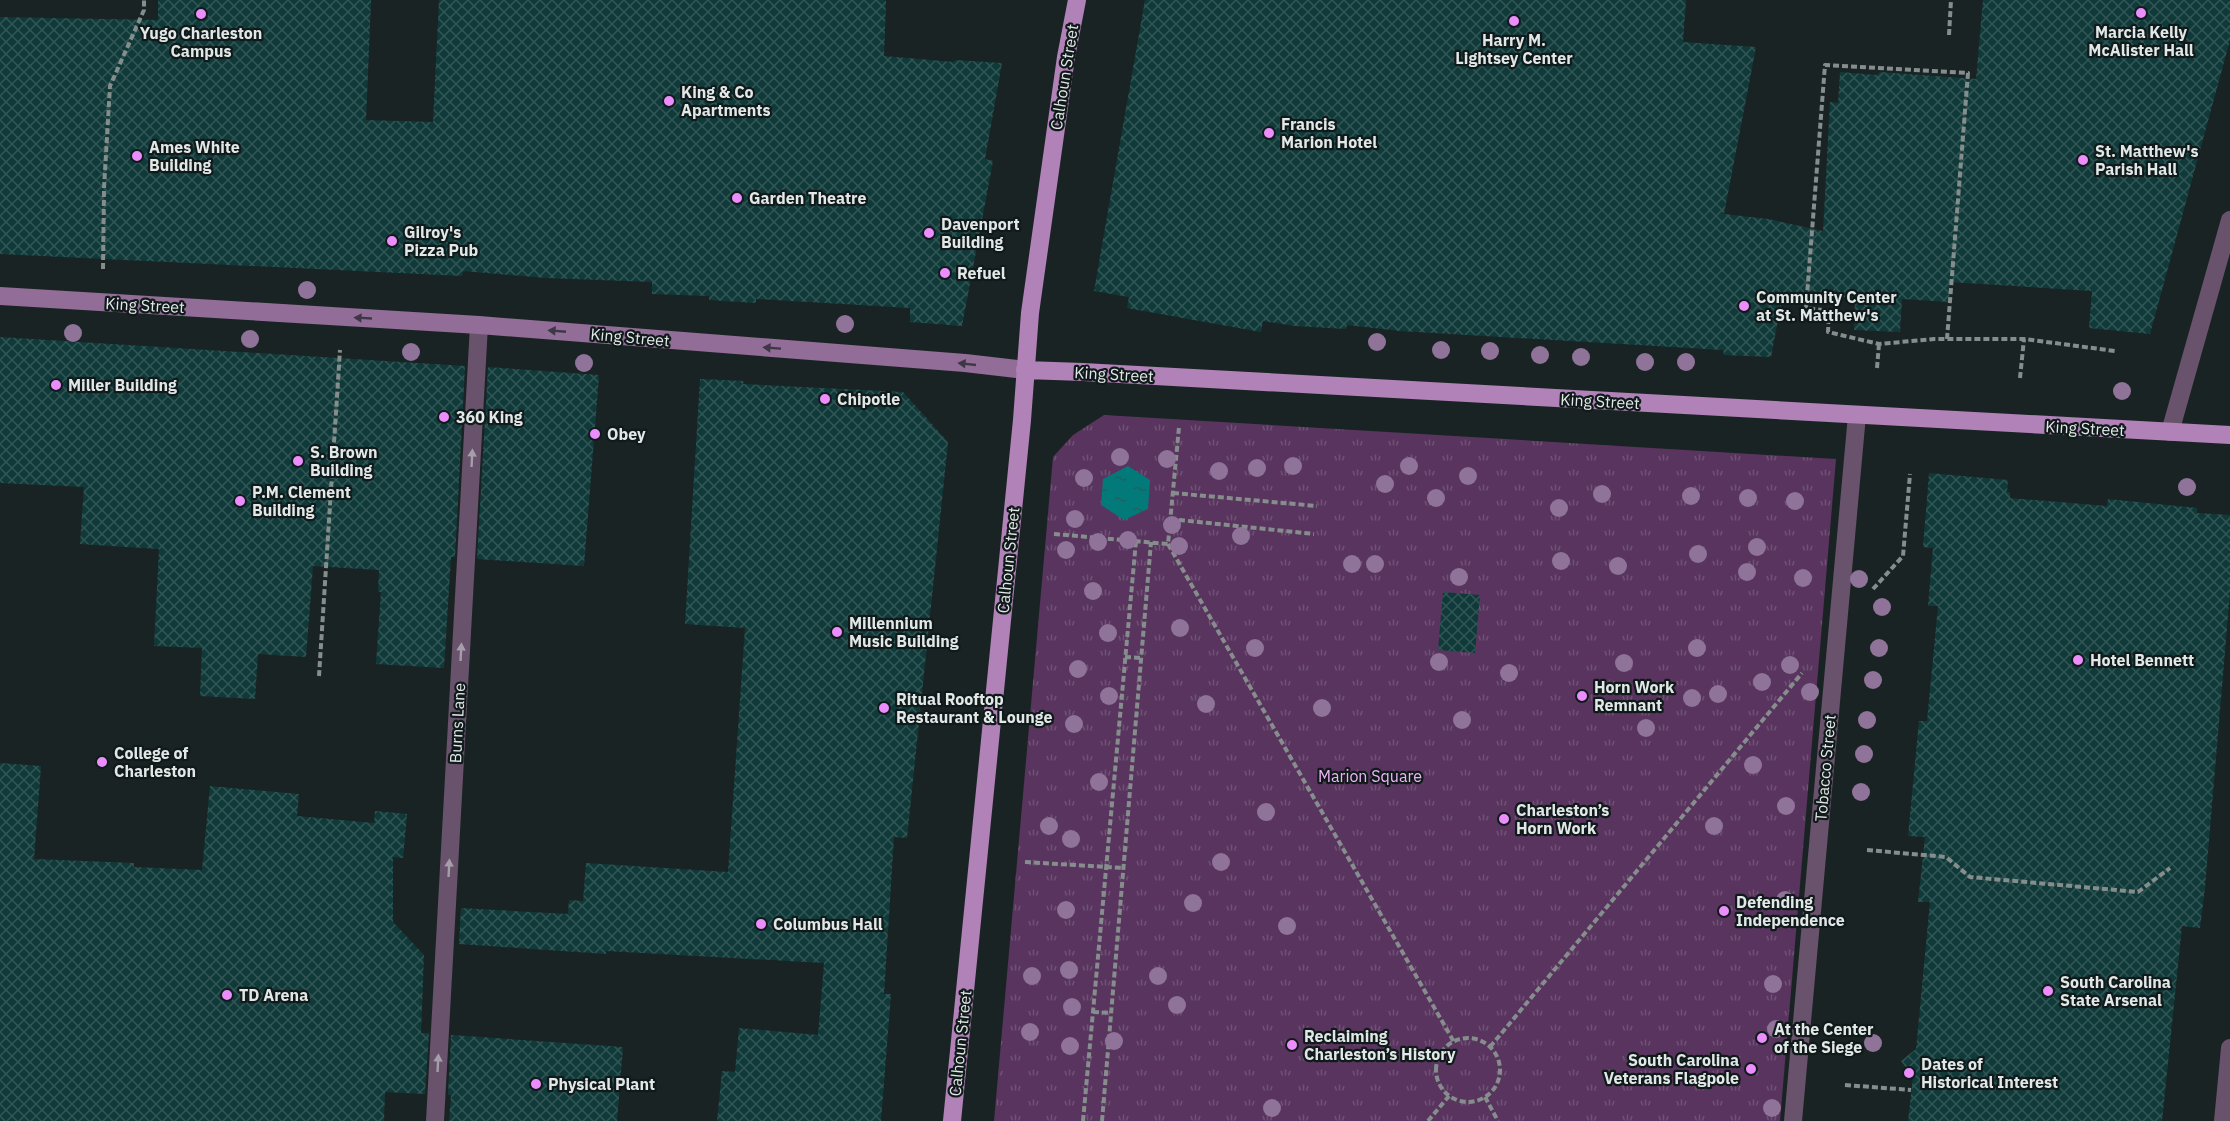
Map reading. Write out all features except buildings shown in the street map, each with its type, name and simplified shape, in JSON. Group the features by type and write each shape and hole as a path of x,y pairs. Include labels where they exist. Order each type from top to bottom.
{"main road":[{"name":"Calhoun Street","path":"952,1121 1022,420 1030,314 1062,81 1077,0"},
{"name":"King Street","path":"1025,370 2230,435"}],"street":[{"path":"2170,432 2230,220"},
{"name":"King Street","path":"0,296 479,325 1025,370"},
{"name":"Burns Lane","path":"435,1121 479,325"},
{"name":"Tobacco Street","path":"1793,1121 1857,415"},
{"path":"2223,1121 2230,1048"}],"path":[{"path":"103,269 104,188 110,86 144,10 144,0"},
{"path":"1949,35 1950,0"},
{"path":"1947,339 1968,73 1825,65 1806,308 1829,311 1828,332 1879,344 1947,339 2024,339 2115,351"},
{"path":"2020,378 2024,339"},
{"path":"1877,368 1879,344"},
{"path":"319,676 340,350"},
{"path":"1179,427 1168,544 1454,1042"},
{"path":"1872,590 1903,556 1910,474"},
{"path":"1173,493 1317,506"},
{"path":"1170,519 1314,534"},
{"path":"1054,534 1168,544"},
{"path":"1083,1121 1136,541"},
{"path":"1102,1121 1152,542"},
{"path":"1490,1047 1837,631"},
{"path":"1125,657 1142,658"},
{"path":"1867,850 1946,857 1970,876 2138,892 2170,868"},
{"path":"1025,862 1124,868"},
{"path":"1093,1012 1111,1013"},
{"path":"1468,1038 1478,1040 1490,1047 1498,1060 1500,1070 1495,1088 1485,1097 1472,1102 1463,1102 1449,1096 1441,1087 1436,1070 1443,1052 1454,1042 1468,1038"},
{"path":"1845,1084 1911,1090"},
{"path":"1428,1121 1449,1096"},
{"path":"1485,1097 1498,1121"}],"green space":[{"name":"Marion Square","path":"1104,415 1836,459 1780,1121 994,1121 1053,457 1073,435"}],"water":[{"path":"1128,466 1150,480 1148,509 1124,520 1101,505 1103,479"}],"place":[{"name":"Marcia Kelly McAlister Hall","path":"2141,13"},
{"name":"Yugo Charleston Campus","path":"201,14"},
{"name":"Harry M. Lightsey Center","path":"1514,21"},
{"name":"King & Co Apartments","path":"669,101"},
{"name":"Francis Marion Hotel","path":"1269,133"},
{"name":"Ames White Building","path":"137,156"},
{"name":"St. Matthew's Parish Hall","path":"2083,160"},
{"name":"Garden Theatre","path":"737,198"},
{"name":"Davenport Building","path":"929,233"},
{"name":"Gilroy's Pizza Pub","path":"392,241"},
{"name":"Refuel","path":"945,273"},
{"name":"Community Center at St. Matthew's","path":"1744,306"},
{"name":"Miller Building","path":"56,385"},
{"name":"Chipotle","path":"825,399"},
{"name":"360 King","path":"444,417"},
{"name":"Obey","path":"595,434"},
{"name":"S. Brown Building","path":"298,461"},
{"name":"P.M. Clement Building","path":"240,501"},
{"name":"Millennium Music Building","path":"837,632"},
{"name":"Hotel Bennett","path":"2078,660"},
{"name":"Horn Work Remnant","path":"1582,696"},
{"name":"Ritual Rooftop Restaurant & Lounge","path":"884,708"},
{"name":"College of Charleston","path":"102,762"},
{"name":"Charleston’s Horn Work","path":"1504,819"},
{"name":"Defending Independence","path":"1724,911"},
{"name":"Columbus Hall","path":"761,924"},
{"name":"South Carolina State Arsenal","path":"2048,991"},
{"name":"TD Arena","path":"227,995"},
{"name":"At the Center of the Siege","path":"1762,1038"},
{"name":"Reclaiming Charleston’s History","path":"1292,1045"},
{"name":"South Carolina Veterans Flagpole","path":"1751,1069"},
{"name":"Dates of Historical Interest","path":"1909,1073"},
{"name":"Physical Plant","path":"536,1084"}]}
